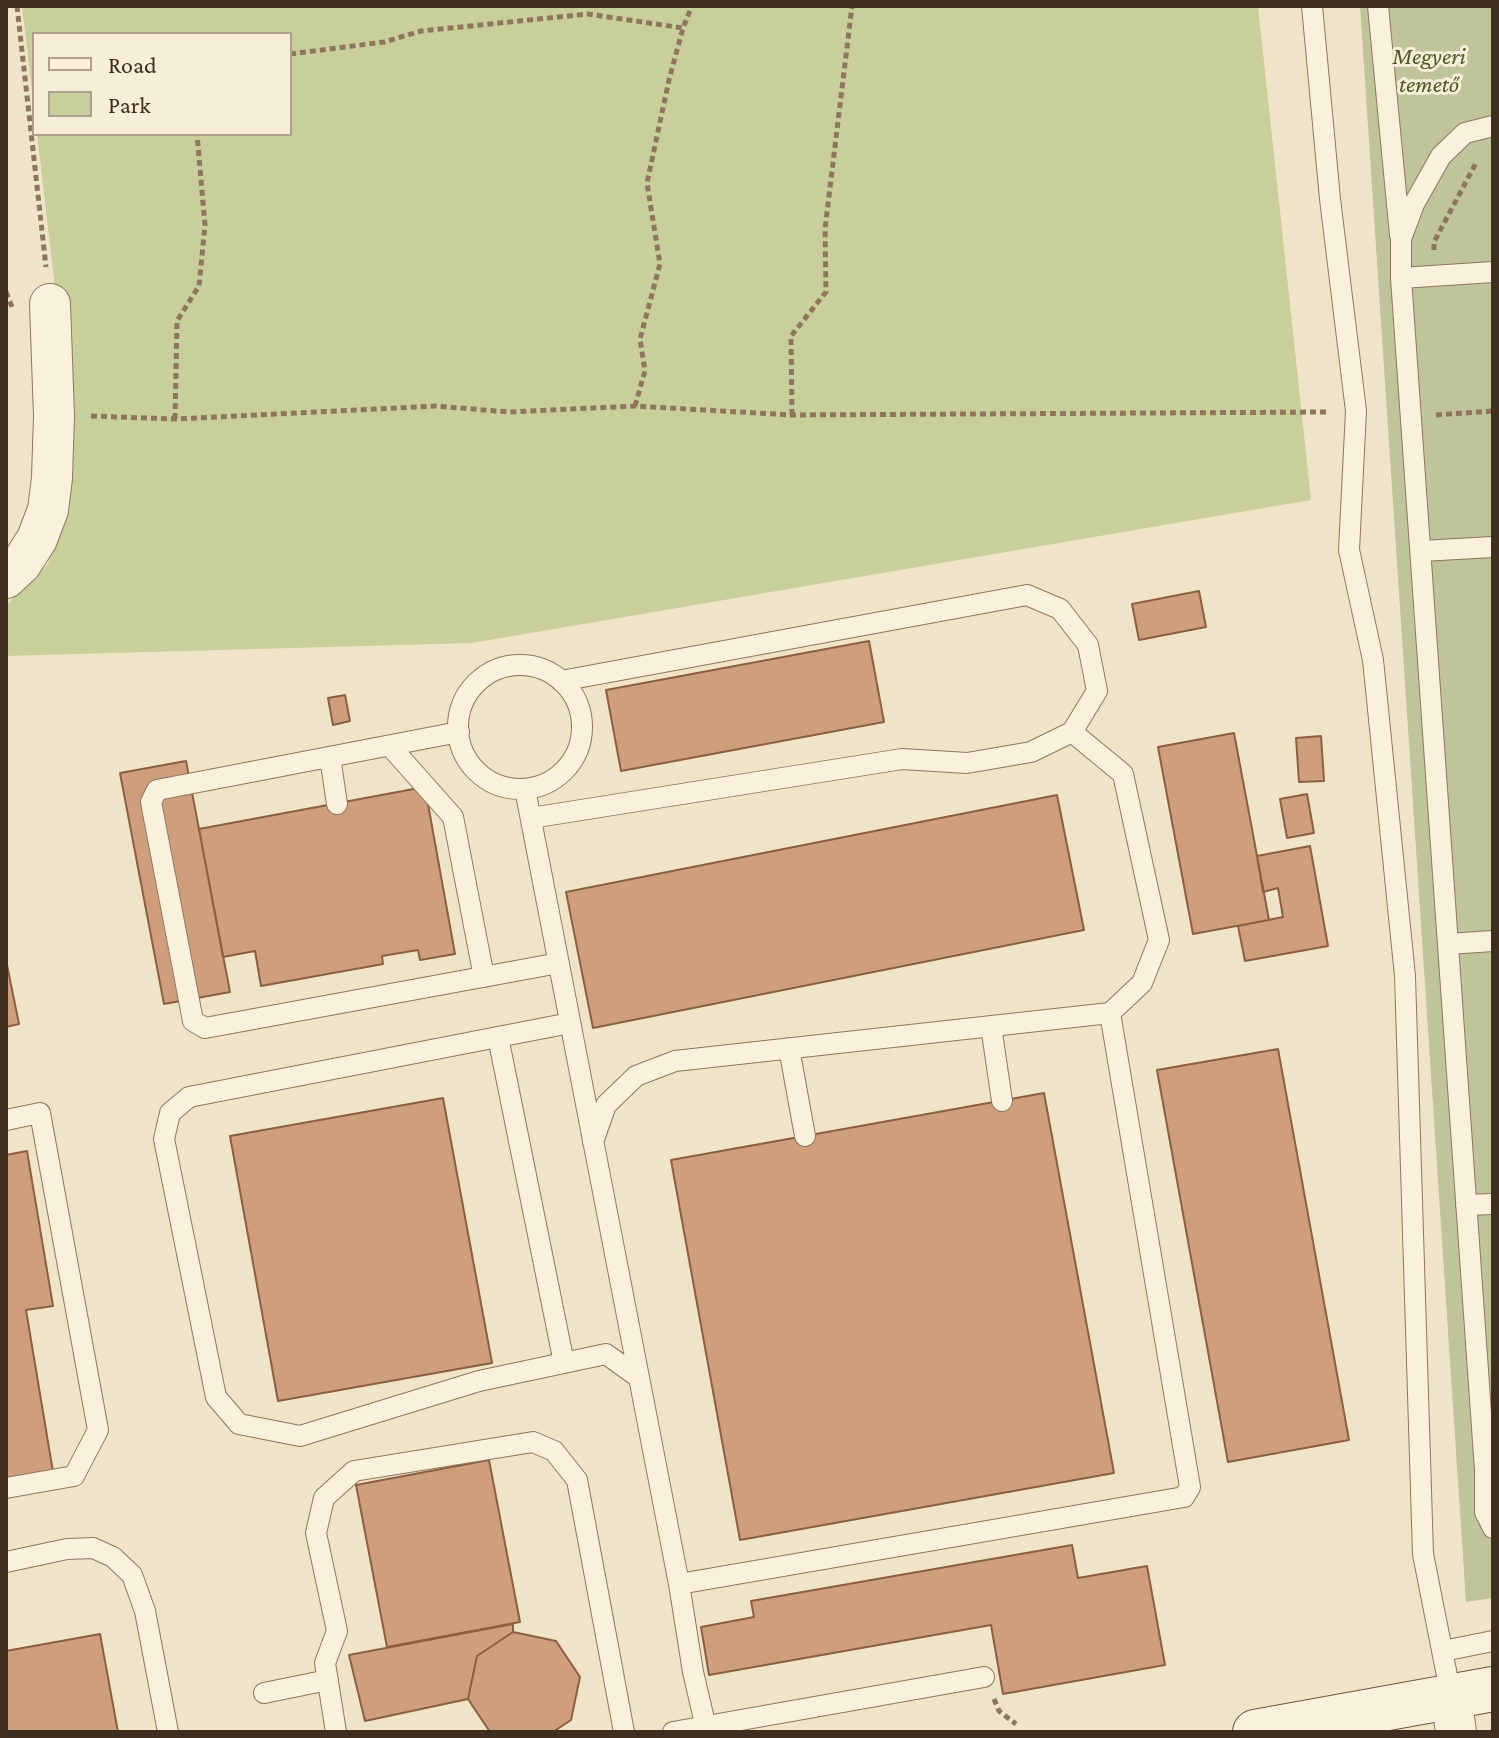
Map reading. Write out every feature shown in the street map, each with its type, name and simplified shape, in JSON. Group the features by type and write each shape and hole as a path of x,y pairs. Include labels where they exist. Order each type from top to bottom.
{"main road":[{"path":"1255,1732 1454,1714 1493,1689"}],"street":[{"path":"6,578 21,564 37,539 48,510 54,416 50,304"}],"lane":[{"path":"1312,6 1330,199 1356,411 1349,550 1373,660 1405,976 1423,1554 1454,1714"},
{"path":"1378,6 1401,239 1401,278 1485,1470 1485,1512 1493,1528"},
{"path":"1401,239 1414,204 1441,156 1465,133 1493,126"},
{"path":"1401,278 1493,272"},
{"path":"1421,551 1493,547"},
{"path":"531,818 902,759 967,763 1031,752 1072,732 1097,691 1088,645 1060,609 1027,595 561,681"},
{"path":"523,665 544,669 561,681 574,696 581,716 582,737 575,756 563,773 545,784 525,789 506,787 488,780 473,767 463,751 459,732 460,711 469,692 484,677 502,668 523,665"},
{"path":"459,732 157,790 151,802 193,1021 205,1028 559,963"},
{"path":"593,1142 606,1105 636,1076 675,1061 1110,1013 1142,983 1159,940 1123,774 1072,732"},
{"path":"390,746 453,817 484,977"},
{"path":"330,757 337,804"},
{"path":"525,789 679,1584 693,1672 707,1729"},
{"path":"1448,944 1493,941"},
{"path":"679,1584 1184,1497 1190,1487 1110,1013"},
{"path":"570,1023 189,1097 170,1113 164,1139 216,1397 239,1424 300,1436 479,1381 606,1354 638,1377"},
{"path":"991,1026 1002,1101"},
{"path":"498,1037 564,1363"},
{"path":"789,1048 805,1136"},
{"path":"6,1120 40,1113 98,1430 74,1476 6,1488"},
{"path":"1466,1205 1493,1204"},
{"path":"336,1732 325,1663 337,1631 316,1533 324,1498 354,1471 533,1442 554,1451 577,1480 624,1732"},
{"path":"6,1562 67,1549 93,1548 113,1557 132,1575 145,1611 168,1732"},
{"path":"1443,1651 1493,1641"},
{"path":"673,1732 707,1729 984,1677"},
{"path":"264,1693 328,1680"}],"path":[{"path":"17,6 50,304"},
{"path":"635,406 645,371 640,339 660,264 647,183 669,80 692,6"},
{"path":"792,415 791,336 826,292 825,229 852,6"},
{"path":"292,54 384,42 421,31 588,14 683,28"},
{"path":"175,419 177,321 199,286 205,225 197,136"},
{"path":"1436,275 1434,242 1480,155"},
{"path":"54,416 175,419 435,406 509,412 635,406 792,415 1356,411"},
{"path":"1411,416 1493,411"}],"green space":[{"path":"22,6 1258,6 1311,500 472,643 6,656 6,605 48,564 69,486 70,416 37,136 292,136 292,32 32,32 32,91"},
{"name":"Megyeri temető","path":"1360,6 1493,6 1493,1598 1466,1602"}],"building":[{"path":"1199,591 1206,627 1139,640 1132,604"},
{"path":"869,641 884,722 621,771 606,690"},
{"path":"345,695 350,721 333,725 328,698"},
{"path":"1234,733 1269,920 1193,934 1158,747"},
{"path":"1321,736 1324,781 1299,782 1296,738"},
{"path":"186,761 230,992 164,1004 120,773"},
{"path":"419,788 426,793 455,954 420,960 418,950 382,956 383,964 261,986 255,951 223,957 199,829"},
{"path":"1307,794 1314,833 1287,838 1280,799"},
{"path":"1057,795 1084,930 593,1028 566,892"},
{"path":"1310,846 1328,946 1245,961 1238,926 1283,917 1278,888 1263,892 1257,856"},
{"path":"6,960 19,1024 6,1027"},
{"path":"1278,1049 1349,1440 1228,1462 1157,1070"},
{"path":"1044,1093 1114,1473 740,1540 671,1160"},
{"path":"443,1098 492,1363 278,1401 230,1136"},
{"path":"27,1151 53,1306 26,1310 53,1472 6,1480 6,1155"},
{"path":"489,1460 520,1622 387,1647 356,1485"},
{"path":"1072,1545 1078,1578 1147,1566 1165,1665 1003,1694 991,1625 709,1675 701,1627 754,1617 751,1601"},
{"path":"513,1624 513,1632 477,1656 468,1699 365,1721 349,1655"},
{"path":"513,1632 556,1641 580,1677 571,1720 553,1732 490,1732 468,1699 477,1656"},
{"path":"100,1634 118,1732 6,1732 6,1651"}]}
